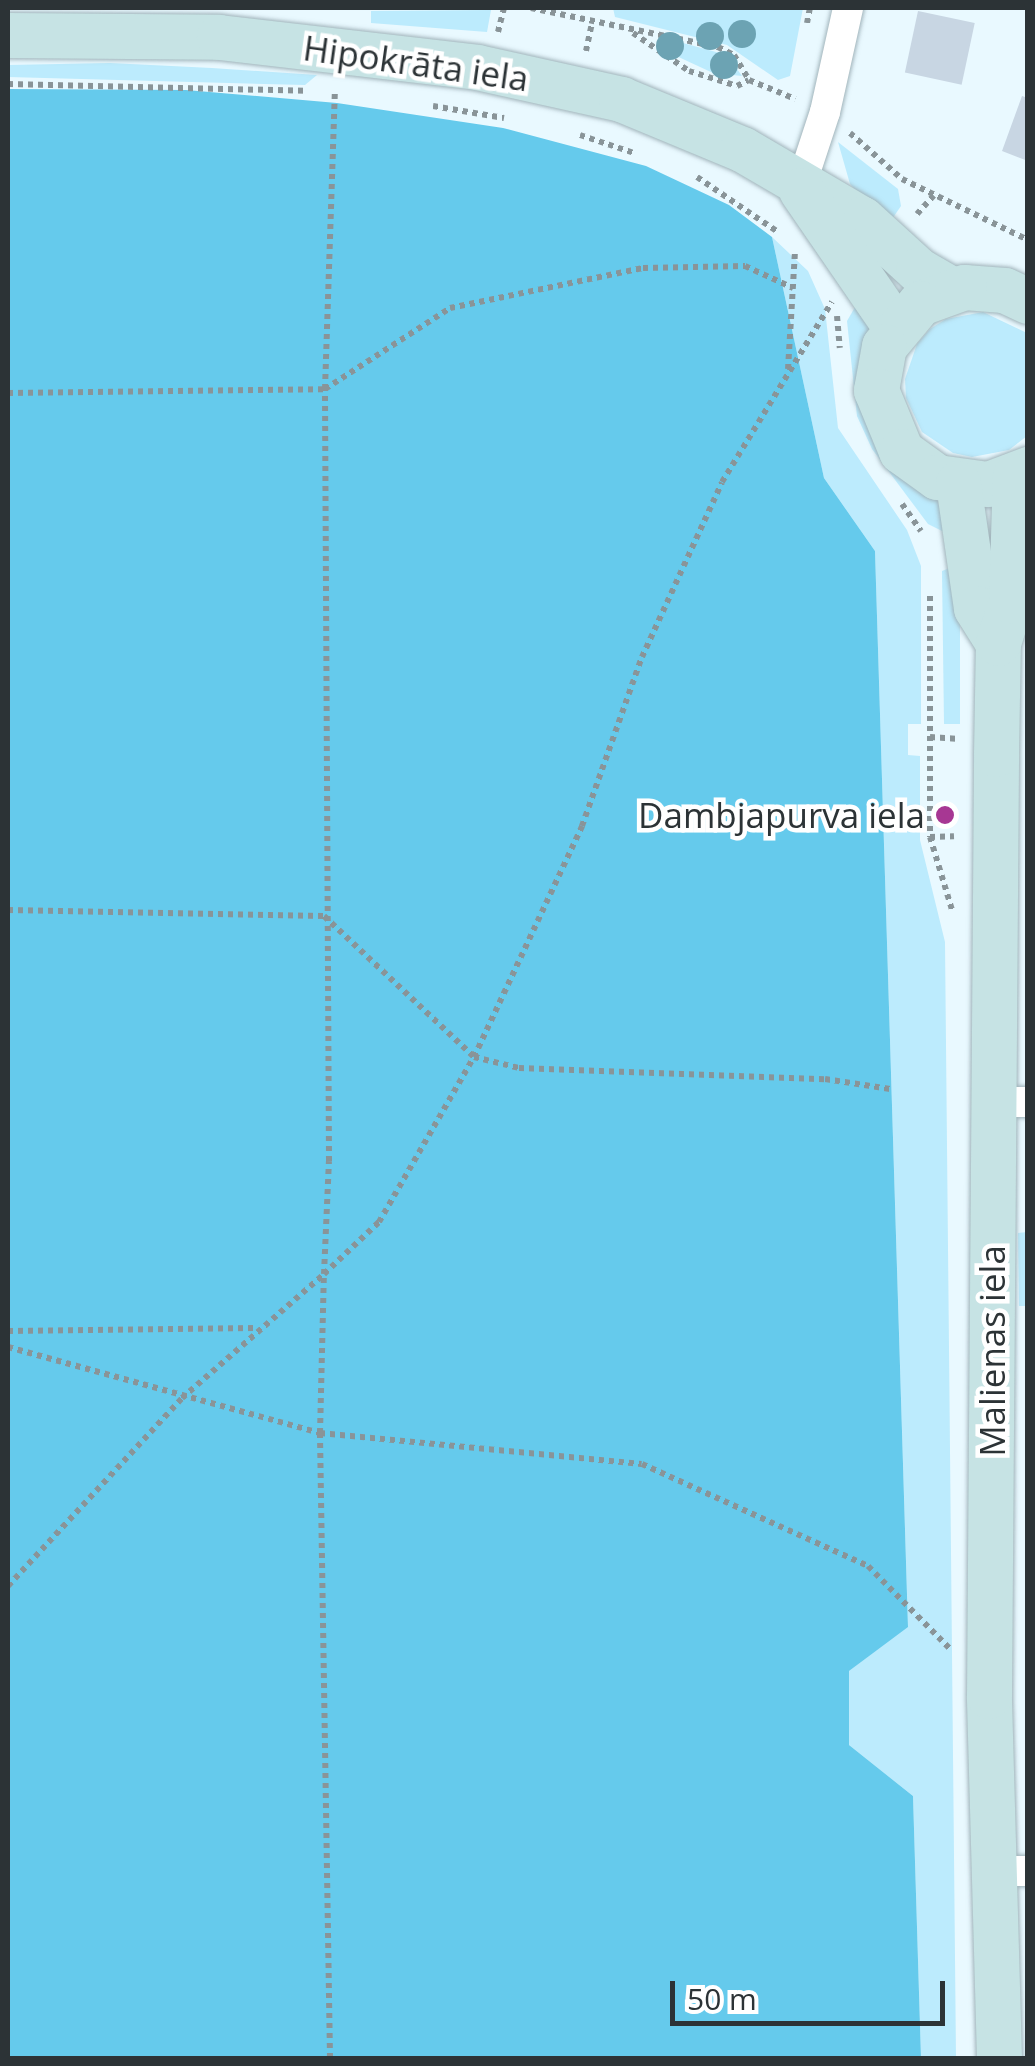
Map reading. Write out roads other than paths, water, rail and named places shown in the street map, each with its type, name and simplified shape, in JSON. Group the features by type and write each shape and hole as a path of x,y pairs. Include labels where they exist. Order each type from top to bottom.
{"street":[{"path":"800,188 825,112 848,8"},
{"name":"Hipokrāta iela","path":"8,35 219,37 477,67 667,113 742,149 800,188 862,220 918,270 951,289"},
{"name":"Hipokrāta iela","path":"800,188 895,327"},
{"path":"1021,473 958,483 918,466 888,433 876,390 878,368 895,327 920,303 951,289 985,287 1028,302"},
{"name":"Malienas iela","path":"1000,2058 1010,1871 989,1696 1010,1102 998,644 1011,601 1021,473"},
{"name":"Malienas iela","path":"958,483 976,608 998,644"}],"place":[{"name":"Dambjapurva iela","path":"945,815"}]}
